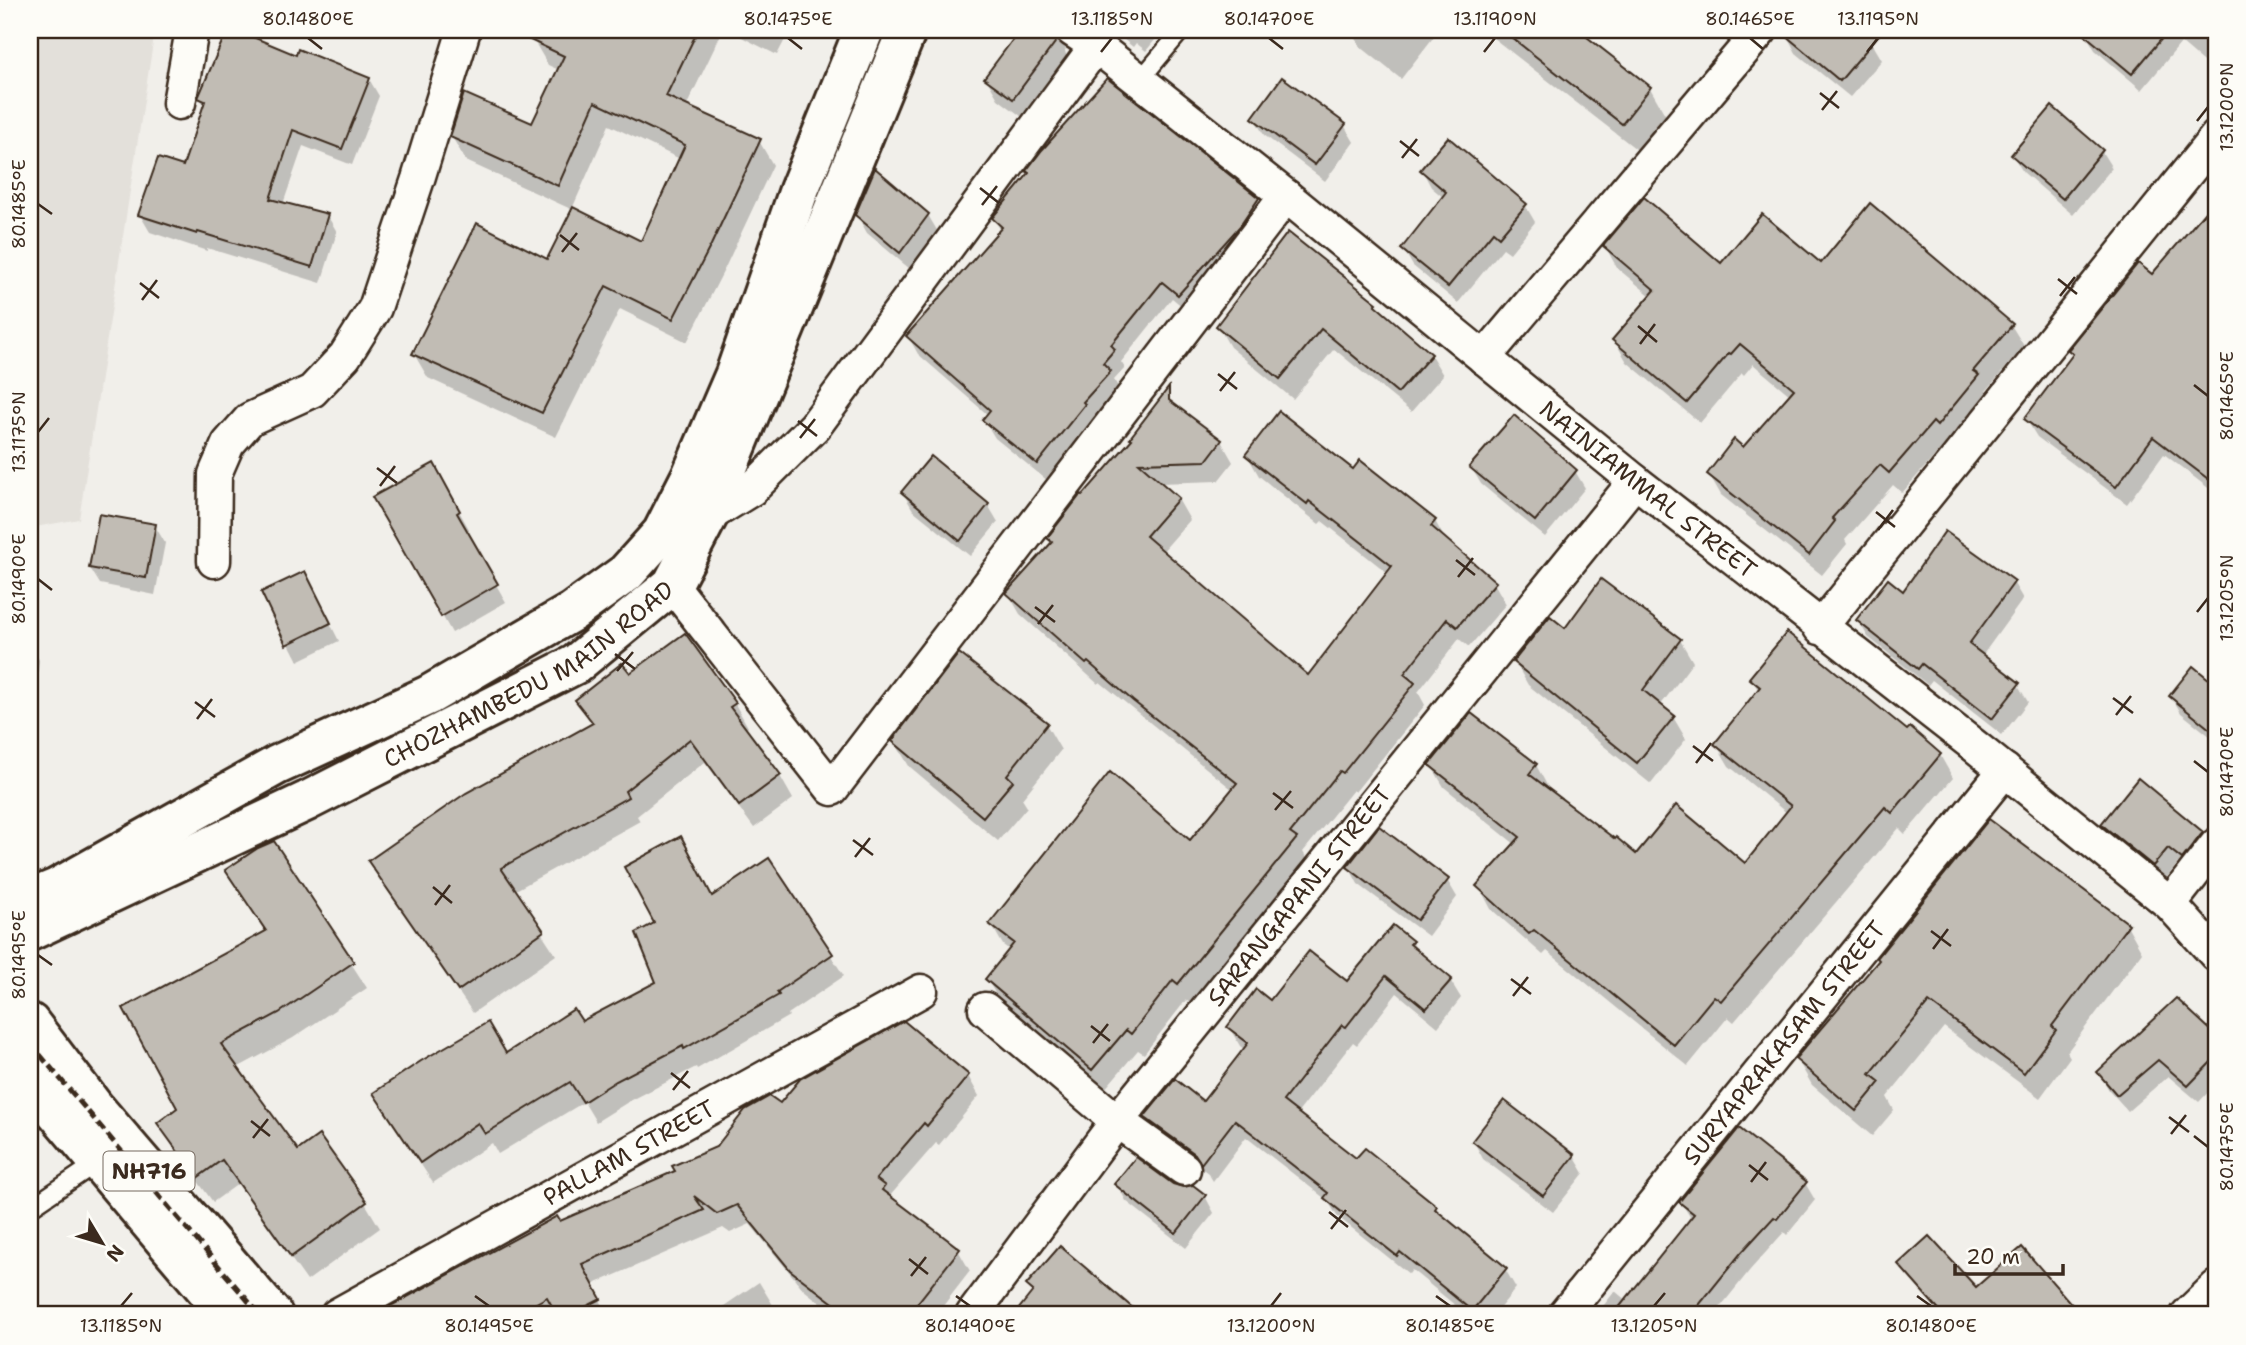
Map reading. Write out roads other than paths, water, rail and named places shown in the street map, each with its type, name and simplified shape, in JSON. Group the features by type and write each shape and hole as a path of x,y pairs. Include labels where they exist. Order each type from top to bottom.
{"main road":[{"name":"CHOZHAMBEDU MAIN ROAD","path":"30,899 57,888 277,765 429,695 572,612 626,573 662,533 691,476 735,374 799,190 864,30"},
{"name":"CHOZHAMBEDU MAIN ROAD","path":"30,931 307,801 576,664 672,585 708,516 907,30"},
{"name":"NH716","path":"30,1023 94,1107 273,1315"},
{"name":"NH716","path":"30,1081 228,1315"}],"street":[{"path":"179,103 192,30"},
{"path":"214,561 215,474 228,444 250,419 312,391 345,356 375,308 464,30"},
{"path":"1484,358 1761,30"},
{"path":"708,516 752,489 815,426 1084,38"},
{"name":"NAINIAMMAL STREET","path":"1084,38 1286,196 1635,481 2005,770 2170,904 2216,955"},
{"path":"1820,628 2216,137"},
{"path":"672,585 832,789 1286,196"},
{"name":"SARANGAPANI STREET","path":"972,1315 1117,1121 1635,481"},
{"name":"SURYAPRAKASAM STREET","path":"1564,1315 2005,770"},
{"path":"2170,904 2216,845"},
{"name":"PALLAM STREET","path":"337,1315 921,991"},
{"path":"985,1009 1117,1121 1184,1169"},
{"path":"2187,1315 2216,1287"}],"lane":[{"path":"1140,80 1182,30"},
{"path":"30,1208 98,1162"}],"railway":[{"path":"30,1043 260,1315"}]}
